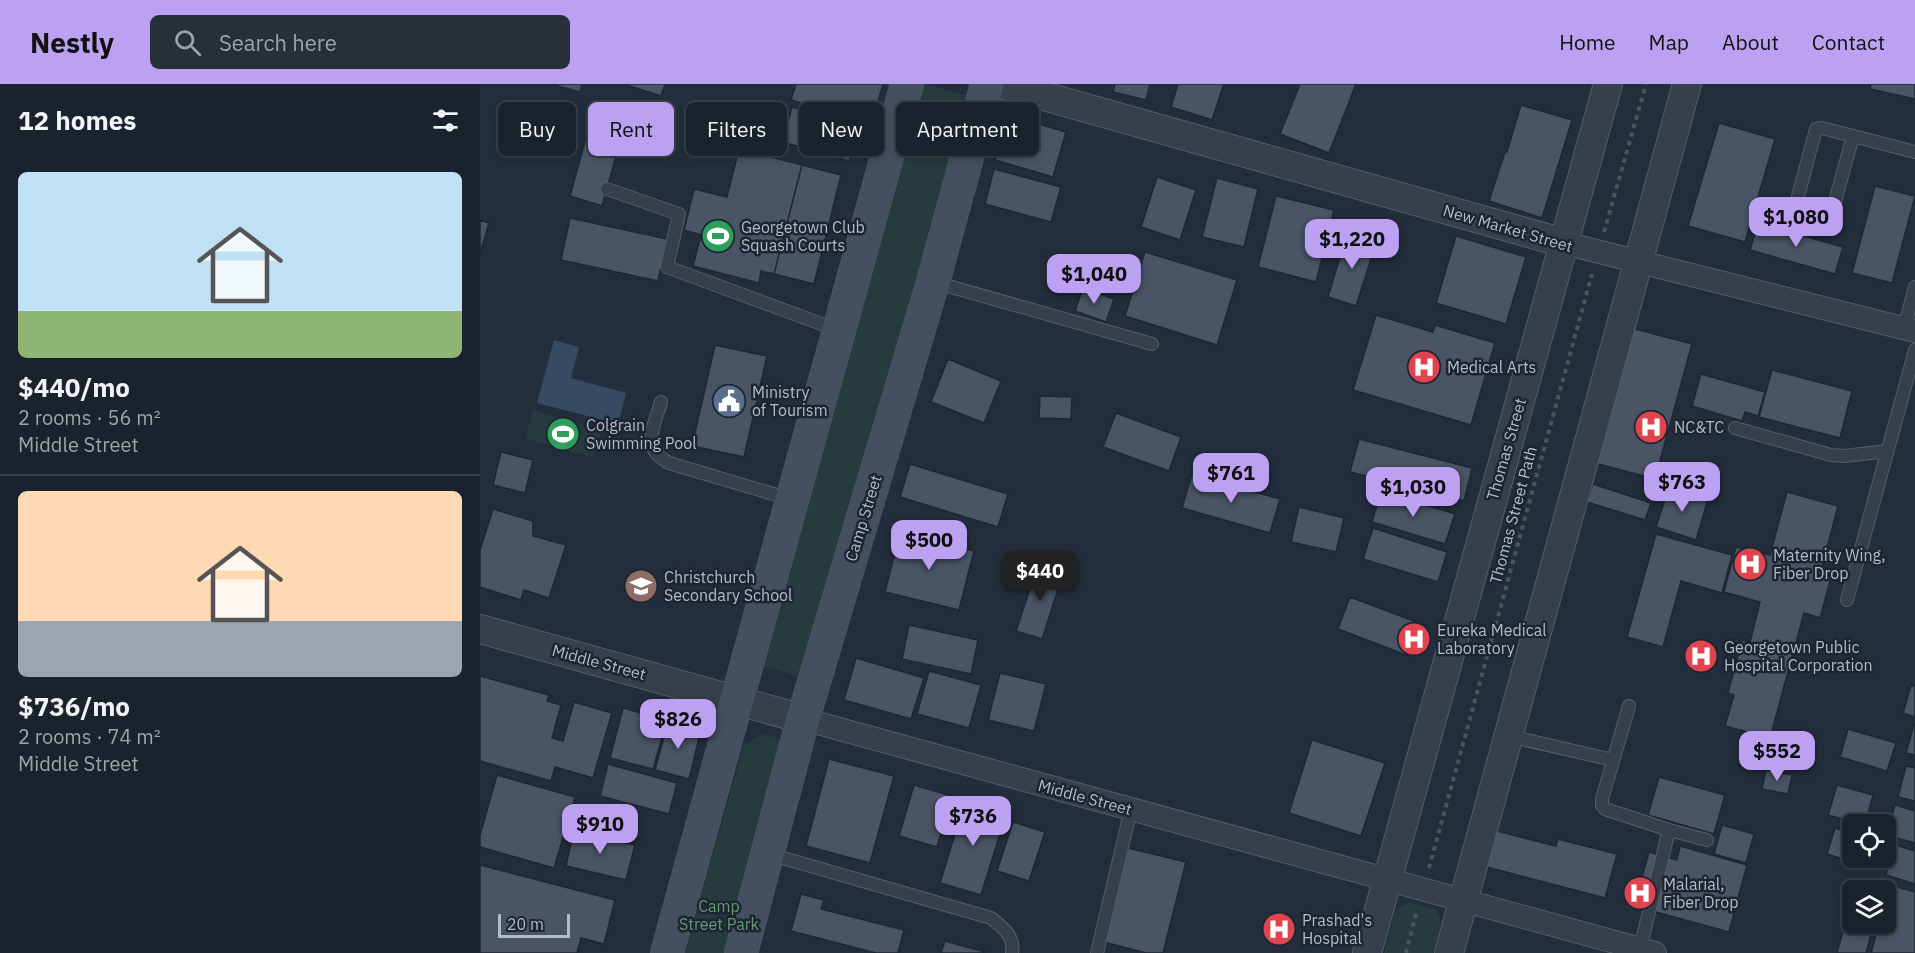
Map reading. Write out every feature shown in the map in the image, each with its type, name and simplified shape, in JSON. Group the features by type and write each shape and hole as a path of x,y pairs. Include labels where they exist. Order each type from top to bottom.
{"main road":[{"path":"667,953 907,84"},
{"name":"Camp Street","path":"741,953 803,719 933,282 987,84"}],"street":[{"name":"New Market Street","path":"1000,84 1564,243 1909,330"},
{"name":"Thomas Street","path":"1367,953 1608,84"},
{"path":"1449,953 1687,84"},
{"name":"Middle Street","path":"480,629 1648,951"}],"lane":[{"path":"1792,219 1816,129 1822,128 1915,152"},
{"path":"1828,227 1853,136"},
{"path":"606,189 679,214 667,267 839,330"},
{"path":"933,282 1152,344"},
{"path":"1909,330 1915,287"},
{"path":"1847,600 1915,350"},
{"path":"661,402 651,438 652,449 658,457 669,463 792,499"},
{"path":"1735,428 1831,455 1844,456 1888,451"},
{"path":"1629,706 1602,805 1605,809 1668,831 1707,840"},
{"path":"1509,736 1613,760"},
{"path":"1097,953 1131,809"},
{"path":"1648,951 1668,831"},
{"path":"768,853 991,918 1011,936 1012,953"}],"path":[{"name":"Thomas Street Path","path":"1406,953 1646,84"}],"green space":[{"path":"916,84 925,84 971,97 970,102 911,102"},
{"path":"897,156 954,156 807,679 760,665"},
{"name":"Colgrain Swimming Pool","path":"533,410 601,430 593,458 525,438"},
{"name":"Camp Street Park","path":"761,735 774,737 785,745 733,953 685,953 744,745"},
{"path":"1409,902 1436,910 1441,921 1433,953 1384,953 1396,910"}],"water":[{"path":"554,340 579,347 571,378 626,393 618,424 537,403"}],"building":[{"path":"551,84 582,84 580,92"},
{"path":"623,84 665,84 661,96"},
{"path":"796,84 883,84 878,102 799,102 791,100"},
{"path":"1115,84 1150,84 1146,100 1113,92"},
{"path":"1178,84 1224,84 1212,120 1171,107"},
{"path":"1300,84 1356,84 1329,153 1280,134"},
{"path":"1871,84 1915,84 1915,99 1870,89"},
{"path":"1521,105 1572,120 1542,218 1489,201"},
{"path":"792,107 799,109 799,147 787,143 787,124"},
{"path":"1719,123 1775,139 1745,242 1688,226"},
{"path":"1039,124 1066,132 1053,177 995,160 996,156 1039,156"},
{"path":"588,134 588,156 616,156 602,206 570,196"},
{"path":"737,156 767,156 802,165 774,274 761,271 759,283 693,266 701,235 684,230 694,189 727,197"},
{"path":"831,156 851,156 849,161"},
{"path":"802,165 841,175 814,284 774,274"},
{"path":"994,169 1061,187 1051,222 985,204"},
{"path":"1157,177 1196,190 1180,240 1141,227"},
{"path":"1217,178 1258,189 1244,247 1202,237"},
{"path":"1875,186 1915,196 1892,283 1852,273"},
{"path":"1276,196 1334,210 1316,282 1258,267"},
{"path":"570,218 667,239 658,281 561,260"},
{"path":"480,220 489,223 480,254"},
{"path":"1758,223 1843,247 1835,274 1750,250"},
{"path":"1347,234 1376,243 1356,306 1328,297"},
{"path":"1456,236 1526,257 1506,324 1436,303"},
{"path":"1145,252 1237,280 1217,345 1125,316"},
{"path":"1083,288 1114,299 1106,322 1075,311"},
{"name":"Medical Arts","path":"1376,315 1433,332 1435,325 1495,343 1471,425 1353,390"},
{"path":"1624,326 1692,344 1655,479 1587,461"},
{"name":"Ministry of Tourism","path":"715,345 767,356 744,457 692,446"},
{"path":"948,359 1001,381 984,423 931,402"},
{"path":"1772,370 1852,391 1840,438 1759,417"},
{"path":"1701,374 1765,392 1758,416 1745,412 1742,421 1692,406"},
{"path":"1040,396 1072,397 1071,419 1039,418"},
{"path":"1116,413 1181,437 1169,471 1103,447"},
{"path":"1359,439 1472,468 1464,501 1350,472"},
{"path":"501,452 533,460 525,493 493,485"},
{"path":"910,464 1008,494 998,527 900,497"},
{"path":"1192,474 1280,499 1270,533 1182,508"},
{"path":"1593,484 1651,503 1645,520 1587,502"},
{"path":"1669,487 1708,499 1696,540 1656,527"},
{"path":"1381,491 1455,514 1445,544 1372,522"},
{"path":"1787,492 1838,506 1821,571 1832,574 1820,618 1804,613 1770,738 1725,726 1734,695 1728,693 1742,640 1750,642 1760,602 1724,592 1736,547 1770,555"},
{"path":"1299,507 1344,518 1336,552 1291,542"},
{"path":"493,509 533,521 533,536 566,545 549,598 524,590 521,600 480,587 480,550"},
{"path":"1373,528 1447,552 1438,582 1363,559"},
{"path":"900,532 974,551 959,610 885,592"},
{"path":"1656,534 1732,555 1722,593 1681,581 1663,647 1627,637"},
{"path":"1038,565 1063,574 1042,639 1016,631"},
{"path":"1350,597 1427,626 1414,658 1338,629"},
{"path":"909,625 978,640 971,674 902,659"},
{"path":"856,658 924,678 911,719 844,700"},
{"path":"929,671 981,685 969,728 917,714"},
{"path":"1000,673 1046,684 1034,731 988,720"},
{"path":"480,676 549,695 547,701 561,705 552,738 563,741 574,702 612,713 593,778 555,767 551,781 480,761"},
{"path":"1911,685 1915,687 1915,717 1903,713"},
{"path":"623,708 667,720 653,769 610,758"},
{"path":"668,722 701,730 689,779 655,770"},
{"path":"1915,724 1915,755 1906,753"},
{"path":"1848,729 1896,743 1887,771 1840,757"},
{"path":"1312,740 1385,763 1361,836 1289,813"},
{"path":"829,759 894,776 870,863 806,846"},
{"path":"608,764 677,783 669,814 600,796"},
{"path":"1906,766 1915,768 1915,801 1898,797"},
{"path":"1766,770 1792,775 1788,794 1762,789"},
{"path":"497,775 575,797 554,868 480,847 480,835"},
{"path":"1659,777 1725,795 1714,834 1648,815"},
{"path":"914,785 952,796 937,847 899,836"},
{"path":"1837,785 1873,795 1868,814 1842,814 1842,819 1828,815"},
{"path":"966,798 1007,811 981,895 940,883"},
{"path":"1895,805 1915,811 1915,843 1896,838 1896,814 1892,814"},
{"path":"581,807 612,811 609,834 578,829"},
{"path":"1013,822 1045,832 1029,881 997,871"},
{"path":"1722,825 1754,834 1746,863 1714,854"},
{"path":"1835,828 1842,830 1842,859 1827,854"},
{"path":"574,830 635,845 626,880 566,866"},
{"path":"1493,830 1556,846 1558,839 1617,854 1605,898 1483,866"},
{"path":"1896,845 1915,851 1915,884 1886,875 1888,868 1896,868"},
{"path":"1680,846 1747,865 1729,932 1634,906 1649,852 1677,860"},
{"path":"1128,848 1186,862 1163,953 1146,953 1104,942"},
{"path":"480,865 615,900 604,944 581,938 577,953 480,953"},
{"path":"1896,887 1915,892 1915,953 1871,953 1876,934 1896,934"},
{"path":"801,894 824,900 821,909 904,930 898,953 876,953 791,931"},
{"path":"1842,934 1871,934 1866,953 1837,953"},
{"path":"945,941 985,952 985,953 941,953"}],"place":[{"name":"Georgetown Club Squash Courts","path":"718,236"},
{"name":"Medical Arts","path":"1424,367"},
{"name":"Ministry of Tourism","path":"729,401"},
{"name":"NC&TC","path":"1651,427"},
{"name":"Colgrain Swimming Pool","path":"563,434"},
{"name":"Maternity Wing, Fiber Drop","path":"1750,564"},
{"name":"Christchurch Secondary School","path":"641,586"},
{"name":"Eureka Medical Laboratory","path":"1414,639"},
{"name":"Georgetown Public Hospital Corporation","path":"1701,656"},
{"name":"Malarial, Fiber Drop","path":"1640,893"},
{"name":"Prashad's Hospital","path":"1279,929"}]}
